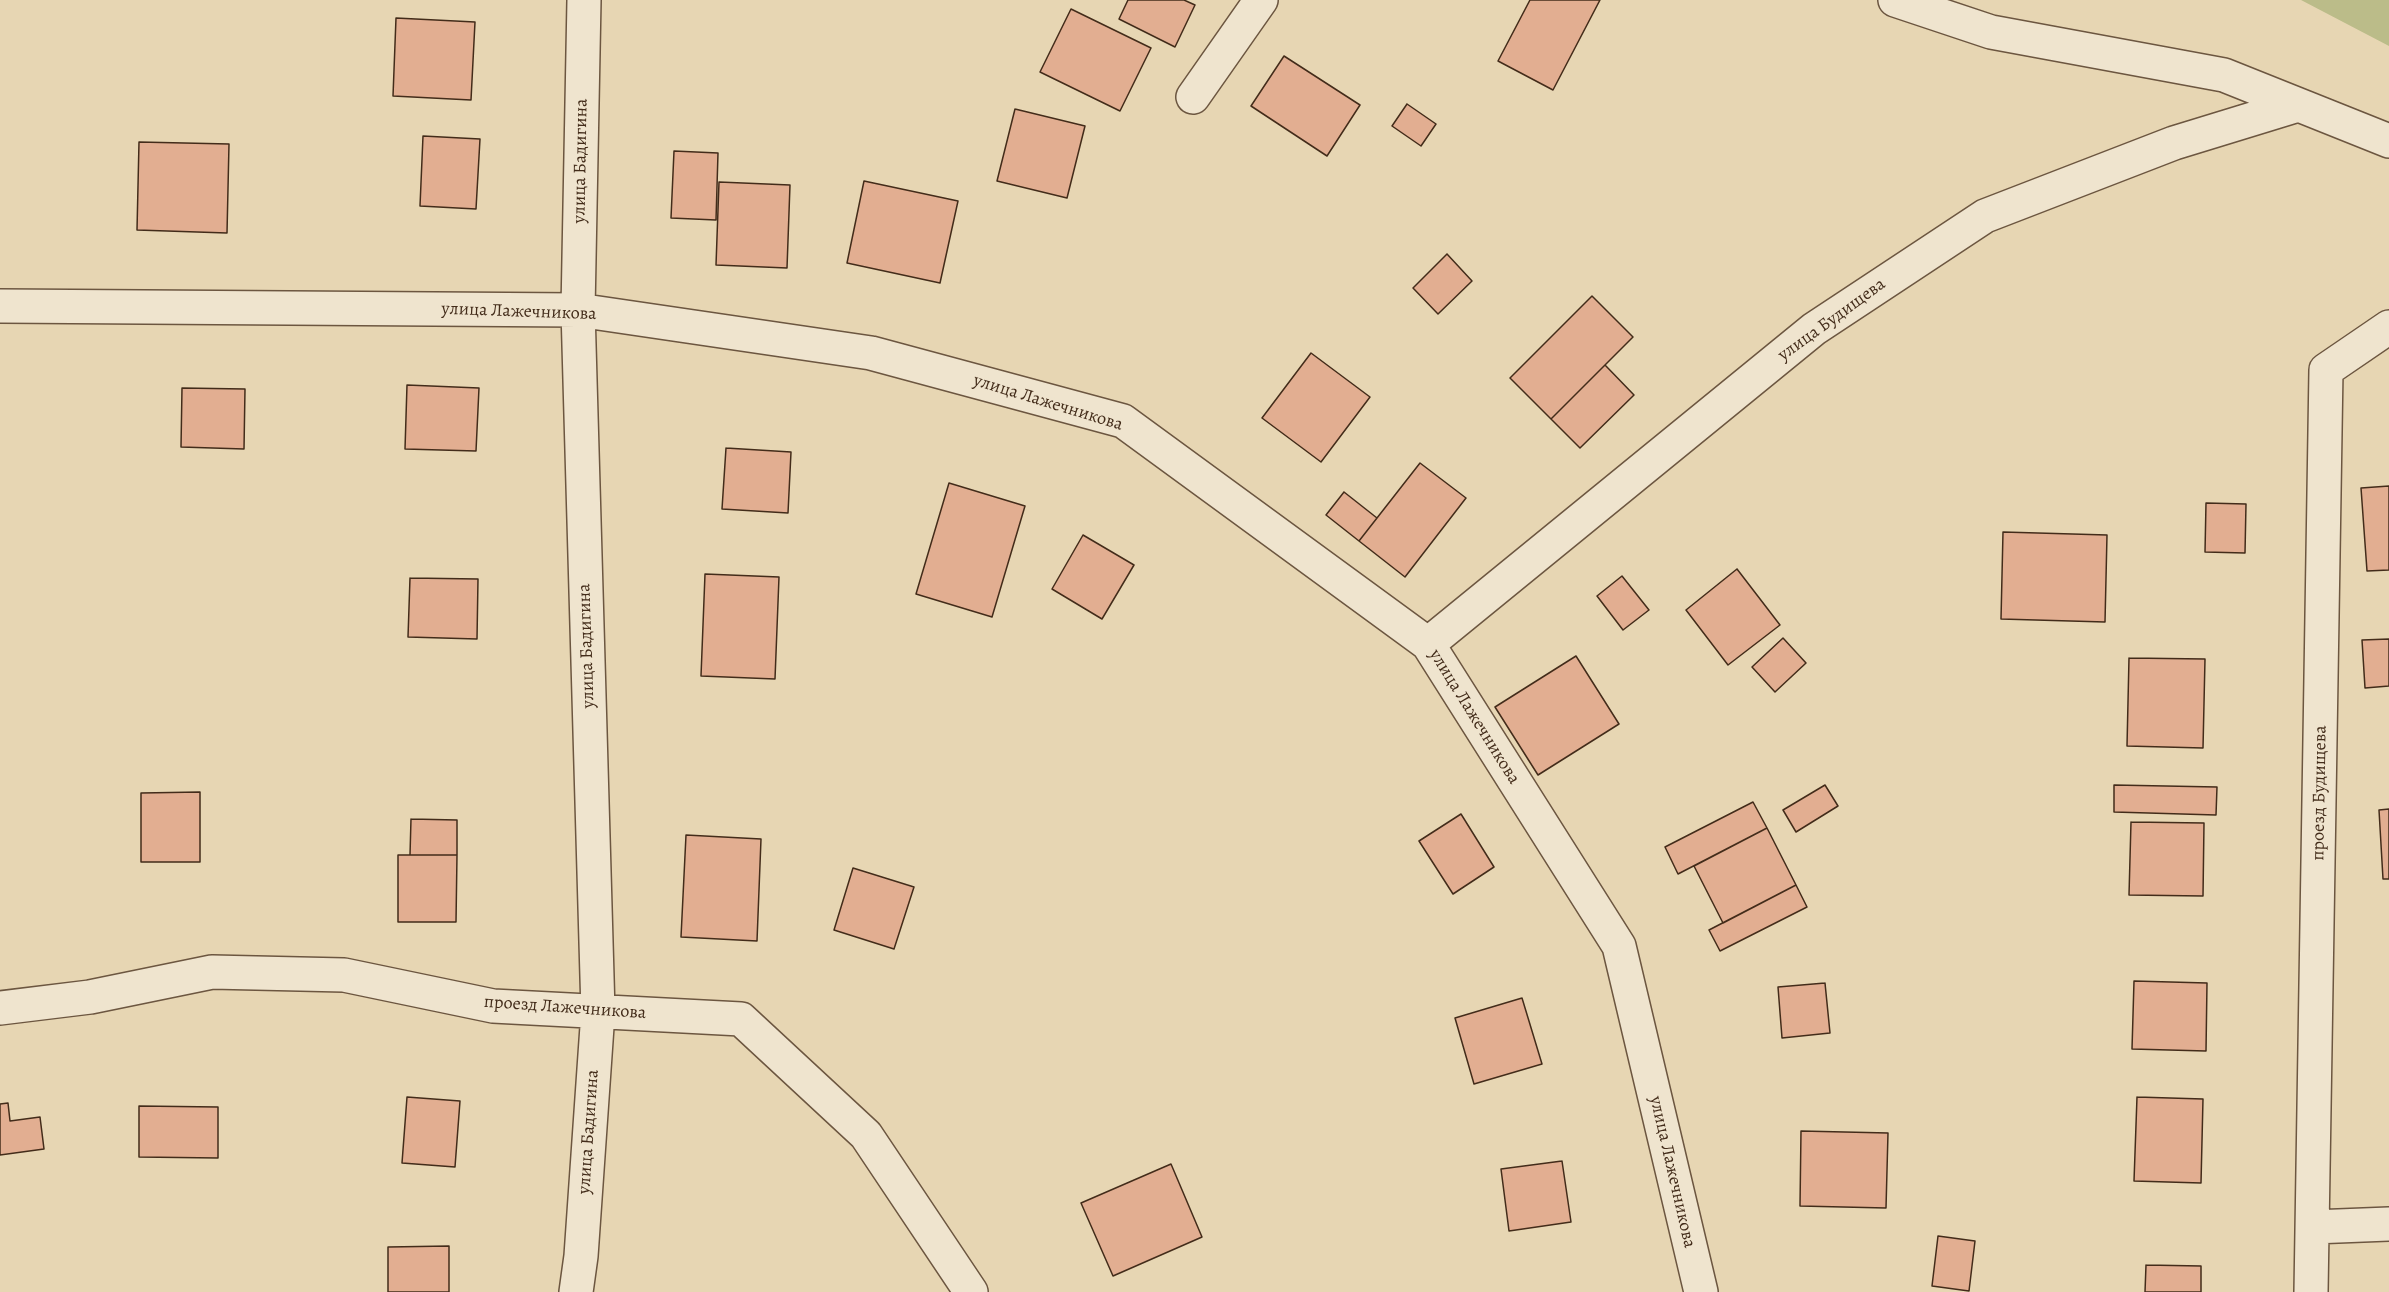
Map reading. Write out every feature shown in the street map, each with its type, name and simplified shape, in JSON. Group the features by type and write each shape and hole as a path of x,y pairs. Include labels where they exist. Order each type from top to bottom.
{"street":[{"name":"улица Бадигина","path":"576,1292 581,1256 598,1012 578,310 584,0"},
{"path":"1193,98 1261,0"},
{"path":"1895,0 1991,32 2224,75 2389,141"},
{"name":"улица Будищева","path":"1428,644 1814,329 1985,216 2174,143 2298,105"},
{"name":"улица Лажечникова","path":"0,306 578,310 871,352 1123,422 1428,644 1619,946 1701,1292"},
{"name":"проезд Будищева","path":"2311,1292 2326,370 2389,327"},
{"name":"проезд Лажечникова","path":"0,1008 90,997 212,972 344,975 494,1006 741,1019 866,1136 971,1292"},
{"path":"2313,1227 2389,1224"}],"green space":[{"path":"2301,0 2389,0 2389,46"}],"building":[{"path":"1128,0 1184,0 1195,5 1175,47 1119,19"},
{"path":"1530,0 1600,0 1553,90 1498,61"},
{"path":"1071,9 1151,48 1120,111 1040,72"},
{"path":"396,18 475,22 471,100 393,96"},
{"path":"1284,56 1360,105 1327,156 1251,106"},
{"path":"1407,104 1436,124 1421,146 1392,126"},
{"path":"1015,109 1085,126 1067,198 997,181"},
{"path":"423,136 480,139 476,209 420,206"},
{"path":"139,142 229,144 227,233 137,230"},
{"path":"674,151 718,153 716,220 671,218"},
{"path":"864,181 958,201 940,283 847,263"},
{"path":"719,182 790,185 787,268 716,265"},
{"path":"1447,254 1472,281 1438,314 1413,288"},
{"path":"1592,296 1633,337 1551,419 1510,378"},
{"path":"1311,353 1370,397 1321,462 1262,418"},
{"path":"1605,365 1634,395 1580,448 1551,419"},
{"path":"407,385 479,388 476,451 405,449"},
{"path":"182,388 245,389 244,449 181,447"},
{"path":"726,448 791,452 788,513 722,509"},
{"path":"1420,463 1466,498 1405,577 1359,541"},
{"path":"949,483 1025,506 992,617 916,594"},
{"path":"2389,486 2389,570 2367,571 2361,488"},
{"path":"1344,492 1377,518 1359,541 1326,515"},
{"path":"2206,503 2246,504 2245,553 2205,552"},
{"path":"2003,532 2107,535 2105,622 2001,619"},
{"path":"1083,535 1134,565 1102,619 1052,589"},
{"path":"1737,569 1780,625 1728,665 1686,610"},
{"path":"705,574 779,577 775,679 701,676"},
{"path":"1622,576 1649,610 1623,630 1597,596"},
{"path":"410,578 478,579 477,639 408,637"},
{"path":"1783,638 1806,663 1775,692 1752,667"},
{"path":"2389,639 2389,686 2365,688 2362,640"},
{"path":"1576,656 1619,724 1538,775 1495,707"},
{"path":"2129,658 2205,659 2203,748 2127,746"},
{"path":"1825,785 1838,806 1796,832 1783,810"},
{"path":"2114,785 2217,787 2216,815 2114,812"},
{"path":"200,792 200,862 141,862 141,793"},
{"path":"1753,802 1767,828 1678,874 1665,847"},
{"path":"2389,809 2389,879 2383,879 2379,810"},
{"path":"1461,814 1494,867 1453,894 1419,841"},
{"path":"411,819 457,820 457,855 410,855"},
{"path":"2131,822 2204,823 2203,896 2129,895"},
{"path":"1767,828 1796,885 1723,923 1694,866"},
{"path":"686,835 761,839 757,941 681,937"},
{"path":"398,855 457,855 456,922 398,922"},
{"path":"853,868 914,887 894,949 834,930"},
{"path":"1796,885 1807,907 1720,951 1709,930"},
{"path":"2134,981 2207,983 2206,1051 2132,1049"},
{"path":"1825,983 1830,1033 1782,1038 1778,987"},
{"path":"1522,998 1542,1064 1474,1084 1455,1018"},
{"path":"407,1097 460,1101 455,1167 402,1163"},
{"path":"2137,1097 2203,1099 2201,1183 2134,1181"},
{"path":"8,1103 10,1121 40,1117 44,1149 0,1155 0,1104"},
{"path":"139,1106 218,1107 218,1158 139,1157"},
{"path":"1801,1131 1888,1133 1886,1208 1800,1206"},
{"path":"1562,1161 1571,1222 1509,1231 1501,1169"},
{"path":"1171,1164 1202,1237 1113,1276 1081,1203"},
{"path":"1938,1236 1975,1241 1969,1291 1932,1286"},
{"path":"449,1246 449,1292 388,1292 388,1247"},
{"path":"2146,1265 2201,1266 2201,1292 2145,1292"}]}
